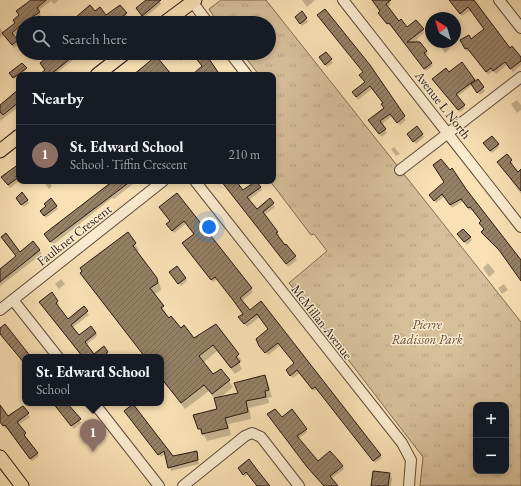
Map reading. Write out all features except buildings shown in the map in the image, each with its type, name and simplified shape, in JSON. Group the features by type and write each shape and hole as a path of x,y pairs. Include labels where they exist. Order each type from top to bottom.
{"main road":[{"path":"173,16 193,1"},
{"path":"101,72 116,60"},
{"path":"0,151 16,138"},
{"path":"0,457 22,486"}],"street":[{"name":"Avenue L North","path":"343,0 521,227"},
{"path":"499,0 521,28"},
{"path":"193,1 203,16"},
{"path":"235,60 245,72"},
{"path":"400,170 521,77"},
{"name":"Faulkner Crescent","path":"0,310 160,184"},
{"name":"McMillan Avenue","path":"197,184 402,443 411,460 409,486"},
{"path":"13,300 56,354"},
{"path":"96,406 159,486"},
{"path":"183,486 245,436 252,433 261,437 299,486"}],"green space":[{"name":"Pierre Radisson Park","path":"221,0 266,0 521,322 521,486 420,486 423,457 289,283 327,251 314,234 311,235 272,184 276,184 276,72 257,72 247,60 276,60 276,16 214,16 209,9"}],"place":[{"name":"St. Edward School","path":"93,452"}]}
